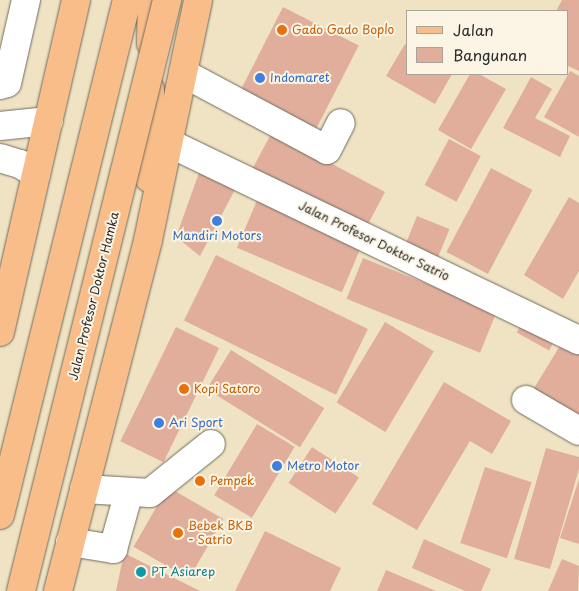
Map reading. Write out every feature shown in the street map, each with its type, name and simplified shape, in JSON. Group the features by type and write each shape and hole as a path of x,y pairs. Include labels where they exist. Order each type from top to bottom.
{"main road":[{"path":"0,332 76,0"},
{"path":"0,515 127,0"},
{"path":"148,240 152,0"},
{"name":"Jalan Profesor Doktor Hamka","path":"21,591 167,0"},
{"path":"58,591 148,240 198,0"}],"street":[{"path":"0,85 7,83 26,0"},
{"path":"183,73 327,150 341,123"},
{"path":"0,126 49,121"},
{"name":"Jalan Profesor Doktor Satrio","path":"168,144 579,340"},
{"path":"0,158 20,164 36,174"},
{"path":"526,400 579,431"},
{"path":"84,489 150,493 212,444"},
{"path":"70,542 113,549 129,492"}],"building":[{"path":"562,0 579,0 579,71 569,66 569,10 557,10"},
{"path":"283,7 359,46 316,129 240,91"},
{"path":"405,44 406,75 451,75 435,104 386,76"},
{"path":"570,71 579,76 579,137 544,117"},
{"path":"469,75 481,75 506,89 471,149 438,130"},
{"path":"531,77 552,89 535,118 570,136 560,157 503,128"},
{"path":"272,132 385,192 364,231 251,171"},
{"path":"449,139 481,156 456,202 425,185"},
{"path":"491,168 532,190 488,274 446,252"},
{"path":"200,170 239,182 200,256 176,237"},
{"path":"569,197 579,203 579,271 563,299 524,275"},
{"path":"258,198 363,243 342,292 237,248"},
{"path":"417,216 449,229 438,258 405,245"},
{"path":"216,255 368,329 336,395 184,321"},
{"path":"363,258 497,312 480,353 347,299"},
{"path":"385,322 434,351 385,432 337,403"},
{"path":"522,323 554,341 549,351 517,333"},
{"path":"176,327 219,348 163,462 120,441"},
{"path":"561,344 579,354 579,415 531,393"},
{"path":"231,350 324,408 300,447 207,389"},
{"path":"444,382 511,421 492,454 470,441 417,530 372,504"},
{"path":"257,424 295,447 252,518 214,495"},
{"path":"312,447 359,477 336,514 289,483"},
{"path":"546,448 579,457 579,469 550,569 514,559"},
{"path":"485,467 532,482 507,558 460,543"},
{"path":"579,479 579,544 560,538"},
{"name":"Bebek BKB - Satrio","path":"168,487 223,519 189,579 134,547"},
{"path":"265,531 341,568 330,591 235,591"},
{"path":"424,539 491,569 481,591 465,591 412,568"},
{"name":"PT Asiarep","path":"124,553 200,591 116,591"},
{"path":"562,559 579,566 578,591 548,591"},
{"path":"386,570 436,591 377,591"}],"place":[{"name":"Gado Gado Boplo","path":"282,30"},
{"name":"Indomaret","path":"260,78"},
{"name":"Mandiri Motors","path":"217,221"},
{"name":"Kopi Satoro","path":"184,389"},
{"name":"Ari Sport","path":"159,423"},
{"name":"Metro Motor","path":"277,466"},
{"name":"Pempek","path":"200,481"},
{"name":"Bebek BKB - Satrio","path":"178,533"},
{"name":"PT Asiarep","path":"141,572"}]}
